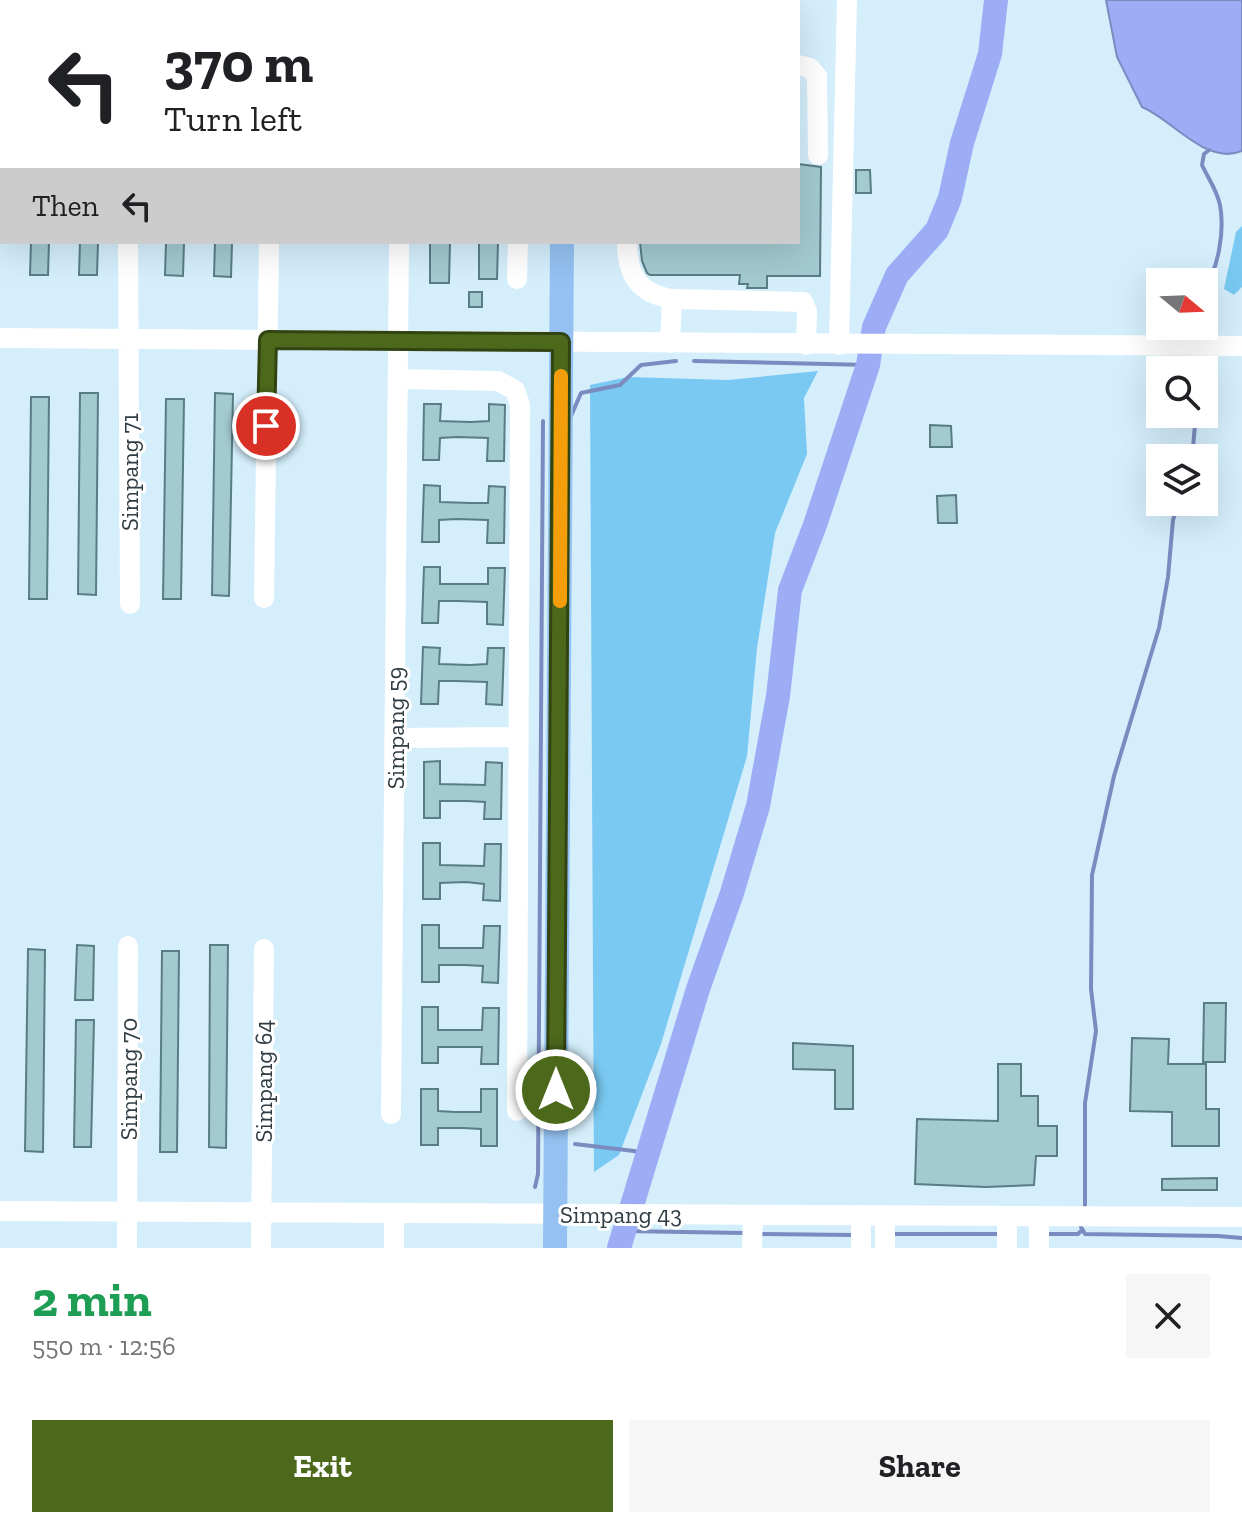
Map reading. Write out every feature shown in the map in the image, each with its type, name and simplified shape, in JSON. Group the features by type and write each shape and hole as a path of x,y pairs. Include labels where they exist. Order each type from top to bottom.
{"main road":[{"path":"555,1248 562,244"}],"street":[{"path":"847,0 844,155 848,345"},
{"path":"800,66 810,68 817,76 808,156 844,155"},
{"path":"128,244 129,339"},
{"path":"264,598 269,244"},
{"name":"Simpang 59","path":"391,1114 399,244"},
{"path":"517,279 518,244"},
{"path":"627,244 627,265 635,279 647,290 672,299 799,301 805,304 806,345"},
{"path":"670,343 672,299"},
{"path":"0,338 1242,346"},
{"name":"Simpang 71","path":"129,339 130,604"},
{"path":"398,379 498,381 515,390 520,405 517,1111"},
{"path":"395,738 519,737"},
{"name":"Simpang 70","path":"127,1212 128,946"},
{"name":"Simpang 64","path":"261,1248 264,949"},
{"name":"Simpang 43","path":"0,1211 1242,1217"},
{"path":"127,1212 127,1248"},
{"path":"394,1213 394,1248"},
{"path":"752,1248 753,1215"},
{"path":"861,1215 861,1248"},
{"path":"885,1215 885,1248"},
{"path":"1007,1216 1007,1248"},
{"path":"1039,1216 1039,1248"}],"shaded area":[{"path":"1106,0 1242,0 1242,151 1229,154 1202,147 1142,107 1117,57"},
{"path":"1242,226 1242,287 1234,295 1224,289 1236,232"},
{"path":"818,371 804,398 807,454 775,533 757,648 747,756 661,1044 619,1155 594,1172 590,385 628,377 728,380"}],"building":[{"path":"800,164 821,167 820,276 767,276 767,288 747,288 748,284 739,284 740,275 650,275 642,261 640,244 800,244"},
{"path":"856,170 870,170 871,193 856,193"},
{"path":"31,244 49,244 48,275 30,275"},
{"path":"80,244 98,244 97,275 79,275"},
{"path":"166,244 184,244 183,276 165,275"},
{"path":"215,244 232,244 231,277 214,276"},
{"path":"430,244 450,244 449,283 430,283"},
{"path":"479,244 498,244 497,279 479,279"},
{"path":"469,292 482,292 482,307 469,307"},
{"path":"80,393 98,393 96,595 78,594"},
{"path":"215,393 233,394 229,596 212,595"},
{"path":"31,397 49,397 47,599 29,599"},
{"path":"166,399 184,399 181,599 163,599"},
{"path":"424,404 441,404 440,421 471,422 489,421 489,404 505,405 504,461 487,461 488,438 457,437 440,438 439,460 423,460"},
{"path":"930,425 951,426 952,447 930,447"},
{"path":"424,485 440,486 440,502 471,503 488,503 489,486 505,487 504,543 487,543 488,520 457,519 439,520 439,542 422,542"},
{"path":"956,495 957,523 938,523 937,496"},
{"path":"424,567 440,567 440,584 488,584 488,568 505,568 503,625 487,624 487,602 457,601 439,601 438,623 422,623"},
{"path":"423,647 440,648 439,664 470,665 487,664 488,648 504,648 502,705 486,704 487,682 456,681 439,681 438,704 421,704"},
{"path":"440,761 440,784 485,785 486,762 502,763 501,819 484,819 485,802 467,801 440,801 440,818 424,818 424,762"},
{"path":"423,843 440,843 440,865 484,866 485,844 501,844 500,901 483,900 484,884 466,882 440,883 440,899 423,899"},
{"path":"422,925 439,925 439,948 483,948 484,926 500,926 498,983 482,982 483,966 465,965 439,965 439,982 422,982"},
{"path":"77,945 94,946 93,1000 75,1000"},
{"path":"210,945 228,945 226,1148 209,1147"},
{"path":"28,949 45,950 43,1152 25,1151"},
{"path":"162,951 179,951 177,1152 160,1152"},
{"path":"1204,1003 1226,1003 1225,1062 1203,1062"},
{"path":"422,1007 438,1007 438,1030 482,1030 483,1008 499,1008 498,1064 481,1064 482,1047 438,1047 438,1063 422,1063"},
{"path":"76,1020 94,1020 91,1147 74,1147"},
{"path":"1132,1038 1169,1039 1168,1064 1206,1064 1206,1109 1219,1109 1219,1146 1172,1146 1172,1112 1130,1111"},
{"path":"793,1043 853,1046 853,1109 835,1109 835,1070 793,1069"},
{"path":"998,1064 1021,1064 1021,1096 1038,1096 1038,1126 1057,1126 1057,1156 1036,1156 1034,1185 985,1187 915,1184 917,1119 998,1121"},
{"path":"421,1089 438,1089 438,1111 481,1112 481,1089 497,1089 497,1146 481,1146 481,1129 463,1128 438,1128 438,1145 421,1145"},
{"path":"1217,1178 1217,1190 1162,1190 1162,1179"}],"waterway":[{"path":"619,1248 758,806 778,696 790,590 868,365 874,327 897,275 937,230 950,198 962,143 990,54 996,0"},
{"path":"1209,150 1204,154 1202,165 1219,200 1222,227 1214,268"},
{"path":"571,416 581,393 620,385 641,365 676,361"},
{"path":"694,361 868,365"},
{"path":"535,1187 538,1174 543,421"},
{"path":"1193,444 1195,428"},
{"path":"1085,1208 1085,1103 1096,1031 1091,989 1092,875 1114,776 1159,628 1174,516"},
{"path":"575,1144 647,1155"},
{"path":"1081,1227 1085,1234 1242,1238"},
{"path":"623,1231 745,1233"},
{"path":"1045,1234 1078,1234 1081,1231"},
{"path":"760,1234 853,1235"},
{"path":"893,1234 998,1234"}],"slow traffic":[{"path":"560,601 561,376"}],"route":[{"path":"266,426 268,340 561,342 556,1090"}]}
